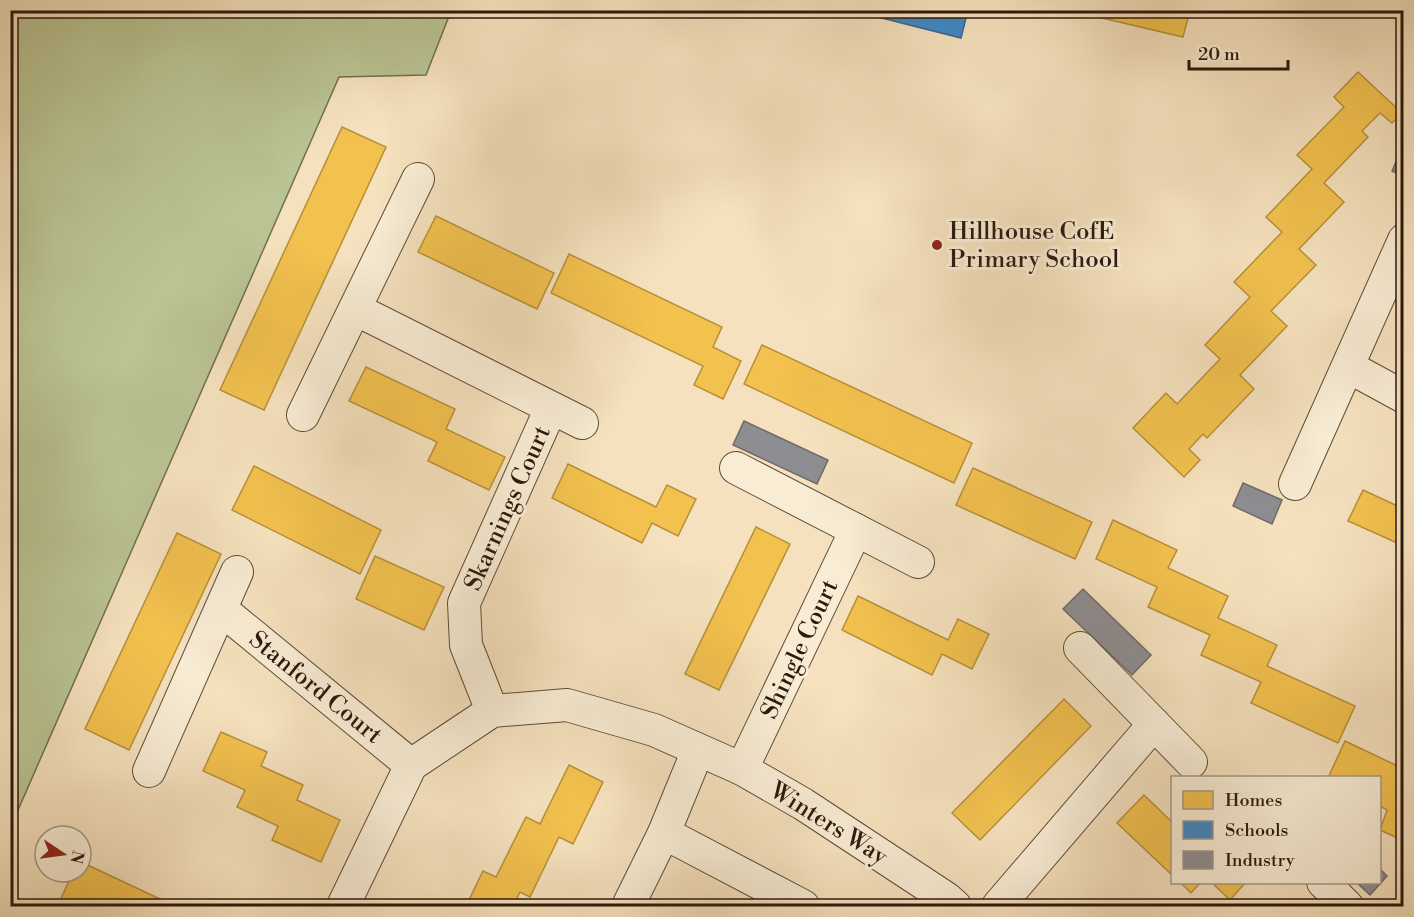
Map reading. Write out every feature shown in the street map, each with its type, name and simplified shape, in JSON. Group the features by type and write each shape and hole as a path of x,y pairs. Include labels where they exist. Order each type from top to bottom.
{"street":[{"path":"303,415 418,179"},
{"path":"1295,484 1404,240"},
{"name":"Skarnings Court","path":"355,309 582,423"},
{"path":"1349,367 1404,397"},
{"name":"Skarnings Court","path":"492,711 466,645 464,603 551,408"},
{"path":"736,468 918,562"},
{"name":"Shingle Court","path":"742,769 856,530"},
{"name":"Stanford Court","path":"149,771 237,572"},
{"name":"Stanford Court","path":"222,610 411,765"},
{"path":"1080,648 1191,762"},
{"name":"Winters Way","path":"411,765 492,711 567,705 654,730 742,769 946,897 955,906"},
{"path":"998,906 1154,724"},
{"path":"628,906 664,833 698,750"},
{"path":"343,906 411,765"},
{"path":"664,833 803,906"},
{"path":"1325,884 1347,906"}],"green space":[{"path":"11,10 451,11 426,75 339,77 11,826"}],"building: Homes":[{"path":"1068,10 1190,10 1183,37"},
{"path":"1358,72 1402,113 1392,123 1380,113 1362,131 1368,137 1324,183 1344,202 1299,249 1316,265 1271,311 1287,326 1240,375 1254,389 1207,438 1203,434 1189,449 1200,460 1184,477 1133,428 1166,393 1177,404 1220,359 1205,345 1250,297 1234,282 1282,232 1266,217 1312,169 1297,155 1344,107 1334,97"},
{"path":"342,127 386,147 264,410 220,390"},
{"path":"436,216 554,273 537,309 418,252"},
{"path":"569,254 722,327 713,347 741,361 723,399 694,385 703,366 551,293"},
{"path":"762,345 972,443 954,483 744,384"},
{"path":"366,367 455,409 446,429 505,457 489,490 428,461 437,442 349,401"},
{"path":"568,464 656,507 667,485 696,499 678,536 652,523 642,543 552,498"},
{"path":"254,466 381,530 360,574 232,510"},
{"path":"973,468 1092,522 1075,559 956,505"},
{"path":"1363,490 1404,509 1404,546 1348,521"},
{"path":"1113,520 1177,550 1168,568 1228,596 1218,618 1277,645 1267,666 1355,706 1338,743 1251,703 1261,682 1201,655 1210,635 1148,607 1157,587 1096,559"},
{"path":"756,527 790,544 719,690 685,674"},
{"path":"177,533 221,554 129,750 85,729"},
{"path":"375,556 444,587 424,630 356,599"},
{"path":"858,596 948,640 958,619 989,634 972,669 942,654 932,675 842,630"},
{"path":"1064,699 1091,726 980,840 952,813"},
{"path":"221,732 267,752 261,766 303,785 297,800 340,820 321,862 272,840 278,826 237,807 245,790 203,771"},
{"path":"1345,741 1404,769 1404,783 1398,795 1404,798 1404,841 1381,830 1387,810 1381,807 1381,776 1329,776"},
{"path":"569,765 603,782 573,844 559,837 530,897 520,892 513,906 466,906 483,871 496,877 526,817 540,824"},
{"path":"1144,795 1171,821 1171,874 1117,823"},
{"path":"93,868 175,906 66,906 59,903 68,884 93,884"},
{"path":"1182,884 1199,884 1191,893"},
{"path":"1213,884 1244,884 1230,900"}],"building: Schools":[{"path":"850,10 968,10 961,38"}],"building: Industry":[{"path":"1402,148 1404,149 1404,176 1392,171"},
{"path":"744,421 828,460 817,484 733,445"},
{"path":"1243,483 1282,500 1272,524 1233,506"},
{"path":"1083,589 1151,655 1132,675 1063,609"},
{"path":"1381,870 1387,876 1381,883"},
{"path":"1358,884 1380,884 1370,895"}],"place":[{"name":"Hillhouse CofE Primary School","path":"937,245"}]}
